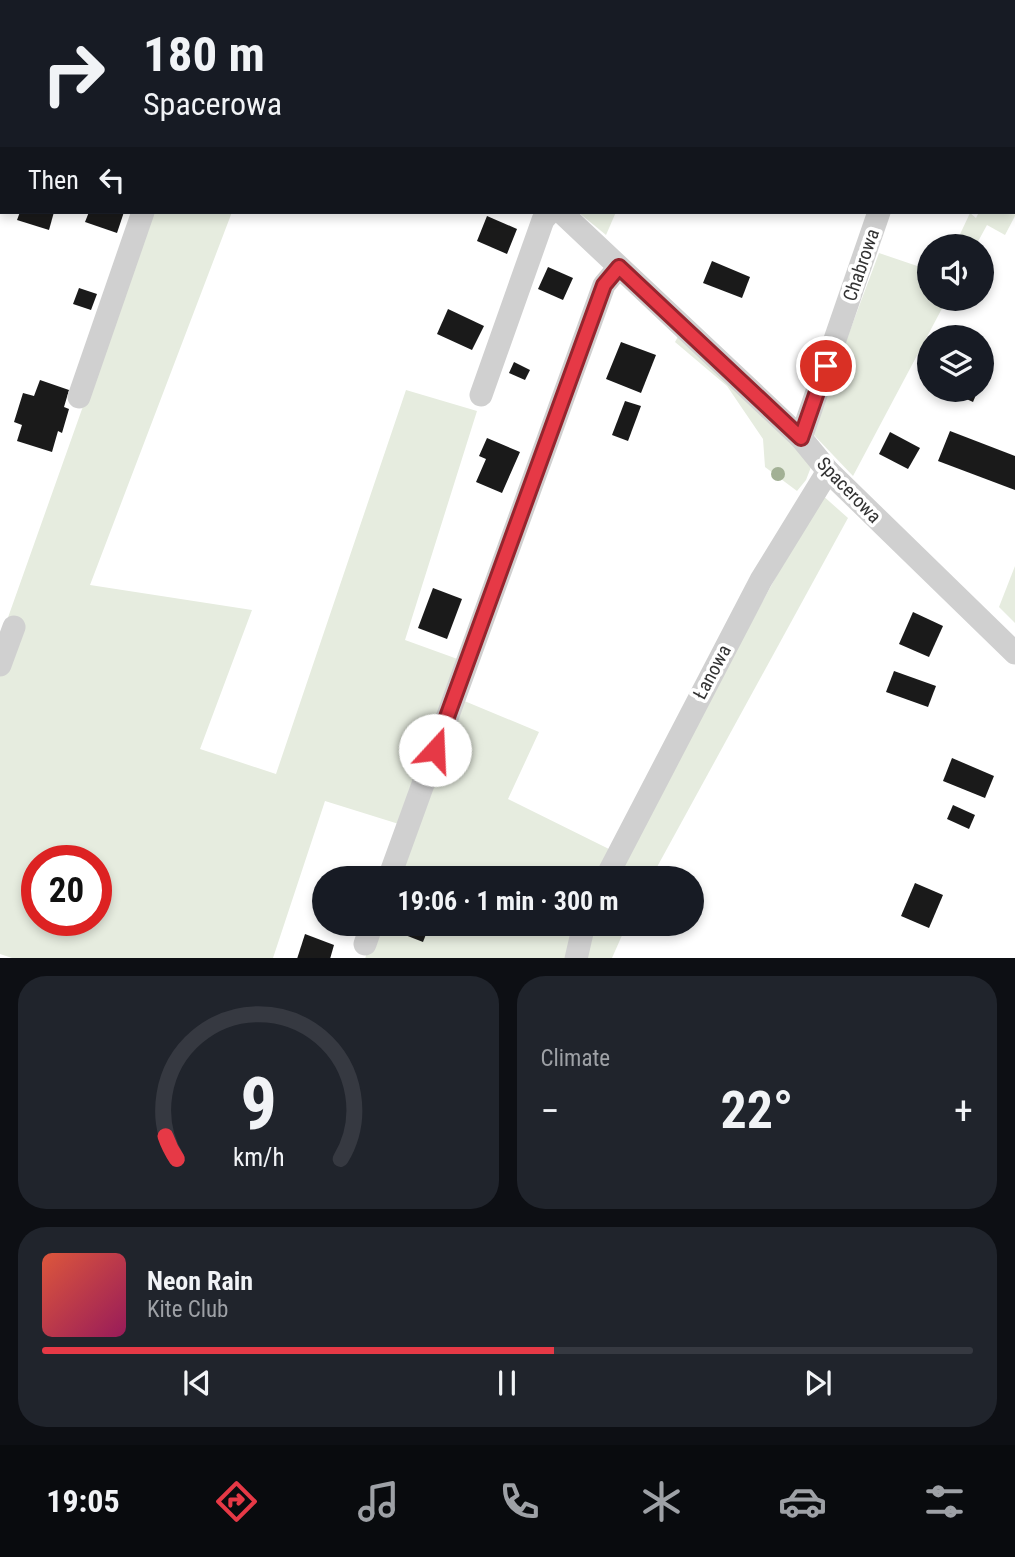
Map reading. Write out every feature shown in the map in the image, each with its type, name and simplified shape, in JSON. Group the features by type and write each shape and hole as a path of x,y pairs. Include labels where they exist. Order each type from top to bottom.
{"street":[{"path":"79,397 142,214"},
{"path":"481,395 544,220 548,214"},
{"name":"Spacerowa","path":"563,214 801,438 828,471 1015,653"},
{"name":"Chabrowa","path":"801,438 878,214"},
{"path":"392,866 604,285 619,267"},
{"name":"Łanowa","path":"612,866 761,580 828,471"},
{"path":"0,665 14,627"},
{"path":"576,958 581,936"}],"shaded area":[{"path":"151,214 231,214 90,585 252,610 200,749 276,774 406,390 477,411 405,640 463,661 462,700 539,732 508,799 613,851 606,866 390,866 402,825 325,801 273,958 12,958 0,954 0,640"},
{"path":"580,214 615,214 606,235"},
{"path":"971,214 976,218 978,214 1015,216 1005,235 987,225 982,234 960,234"},
{"path":"879,253 917,266 917,311 941,311 933,325 917,325 917,355 853,476 813,434"},
{"path":"680,333 800,445 811,467 806,480 797,491 765,467 763,439 727,386 675,342"},
{"path":"821,494 848,518 658,866 619,866"},
{"path":"1015,566 1015,623 999,607"},
{"path":"372,936 575,936 568,958 365,958"},
{"path":"586,936 622,936 612,958 581,958"}],"building":[{"path":"19,214 53,214 49,230 17,220"},
{"path":"88,214 123,214 117,233 85,222"},
{"path":"487,216 517,229 507,254 477,241"},
{"path":"712,261 750,277 742,298 703,283"},
{"path":"548,267 573,278 563,300 538,289"},
{"path":"79,288 97,294 91,310 73,304"},
{"path":"448,309 484,326 472,350 437,334"},
{"path":"621,342 656,355 641,393 606,379"},
{"path":"514,362 530,370 525,380 509,373"},
{"path":"40,380 69,390 64,407 69,409 62,433 58,431 52,452 17,441 22,425 14,422 23,393 34,396"},
{"path":"625,401 641,406 628,441 612,435"},
{"path":"950,431 1015,456 1015,490 938,461"},
{"path":"890,432 920,448 908,469 879,454"},
{"path":"487,438 520,452 502,493 476,482 486,459 479,456"},
{"path":"433,588 462,599 447,639 418,628"},
{"path":"913,612 943,626 929,657 899,644"},
{"path":"894,671 936,686 928,707 886,692"},
{"path":"952,758 994,776 985,798 943,781"},
{"path":"953,805 975,815 969,829 947,819"},
{"path":"915,883 943,895 929,928 901,916"},
{"path":"305,934 334,945 330,958 297,958"},
{"path":"408,936 425,936 423,942"}],"route":[{"path":"435,750 604,285 619,267 801,438 826,366"}]}
